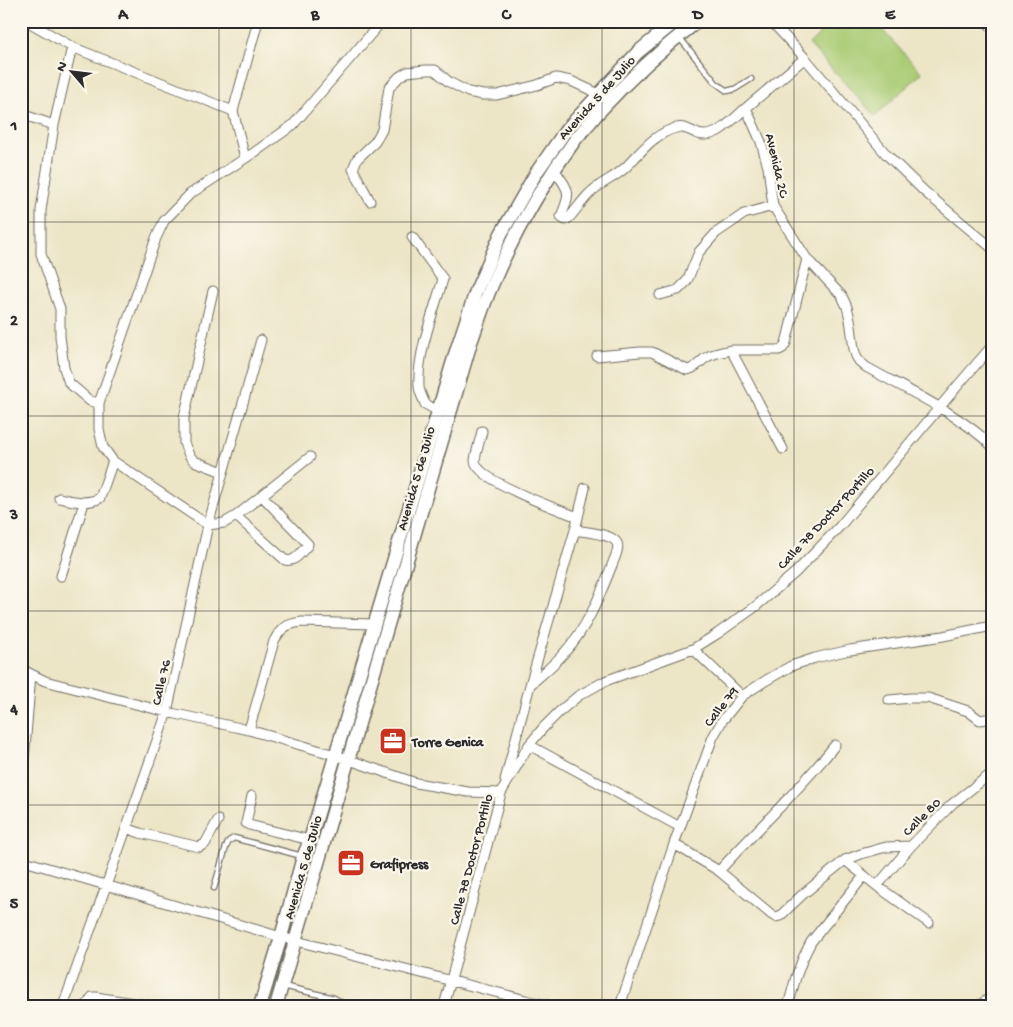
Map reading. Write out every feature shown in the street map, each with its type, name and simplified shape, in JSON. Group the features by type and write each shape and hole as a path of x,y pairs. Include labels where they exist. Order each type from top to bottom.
{"main road":[{"name":"Avenida 5 de Julio","path":"260,1006 456,348 476,291 501,234 536,173 566,130 638,52 676,21"},
{"name":"Avenida 5 de Julio","path":"276,1006 471,342 491,286 528,210 576,138 644,65 698,21"}],"street":[{"path":"27,21 72,47 233,111"},
{"path":"245,158 233,111 258,21"},
{"path":"310,457 236,516 224,523 208,526 113,462 104,447 99,429 99,403 156,238 164,221 190,194 293,124 382,21"},
{"path":"771,21 805,58 886,154 925,192 992,248"},
{"path":"988,21 992,28"},
{"path":"72,47 54,125 42,210 41,254 60,309 60,336 64,368 69,383 90,401 99,403"},
{"path":"554,170 567,189 568,196 560,216 565,220 569,218 589,193 624,168 642,150 665,132 677,128 685,128 700,134 716,133 805,58"},
{"path":"370,201 353,169 357,159 375,142 382,130 389,88 399,77 407,72 435,70 449,82 468,92 483,95 497,95 556,78 571,81 599,94"},
{"name":"Avenida 2C","path":"746,108 761,142 768,167 774,206 807,259 842,296 847,307 854,349 859,361 866,367 939,407 976,431 992,446"},
{"path":"21,114 54,125"},
{"path":"660,294 678,290 687,281 699,252 716,233 744,214 774,206"},
{"path":"412,237 443,280 420,362 419,388 425,404 438,411"},
{"path":"597,356 652,352 690,370 706,358 731,350 779,350 786,343 807,259"},
{"path":"213,292 184,418 184,443 194,461 223,472"},
{"name":"Calle 76","path":"63,1006 167,712 208,526 261,340"},
{"name":"Calle 78 Doctor Portillo","path":"444,1006 502,793 529,745 543,728 578,696 604,681 693,649 755,606 796,572 840,526 992,346"},
{"path":"731,350 783,450"},
{"path":"482,431 475,460 479,469 493,479 522,494 578,517"},
{"path":"59,498 84,503 100,498 113,462"},
{"path":"21,669 45,681 167,712 249,730 335,755 416,783 468,792 502,793 585,488"},
{"path":"236,516 285,560 293,560 308,544 262,496"},
{"path":"61,576 84,503"},
{"path":"530,685 564,654 590,617 618,549 614,539 575,530"},
{"path":"249,730 274,641 280,631 291,623 302,622 374,624"},
{"name":"Calle 79","path":"620,1006 674,844 713,737 722,721 742,696 792,666 815,658 850,650 942,636 992,626"},
{"path":"693,649 742,696"},
{"path":"21,797 30,674"},
{"path":"889,700 928,698 968,711 980,720 992,718"},
{"path":"529,745 680,827"},
{"path":"719,872 745,842 820,764 835,745"},
{"name":"Calle 80","path":"877,886 911,846 952,804 992,773"},
{"path":"252,796 246,823 249,826 310,840"},
{"path":"126,828 199,847 205,844 218,820"},
{"path":"674,844 719,872 776,917 780,916 802,895 845,860 886,847 911,846"},
{"path":"21,860 281,936 553,1006"},
{"path":"845,860 877,886 929,922"},
{"path":"788,1006 796,977 811,942 864,876"},
{"path":"86,1006 92,997 152,1006"},
{"path":"978,1006 992,997"}],"lane":[{"path":"678,36 716,83 727,91 735,89 751,79"},
{"path":"214,888 226,847 229,841 234,838 304,857"},
{"path":"282,985 334,998 344,1006"}],"green space":[{"path":"832,21 874,21 922,73 875,116 809,44"}],"place":[{"name":"Torre Genica","path":"393,741"},
{"name":"Grafipress","path":"351,863"}]}
